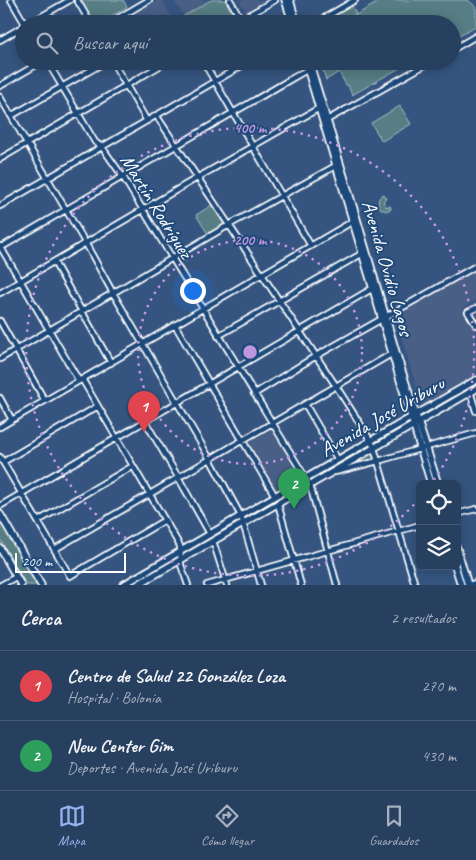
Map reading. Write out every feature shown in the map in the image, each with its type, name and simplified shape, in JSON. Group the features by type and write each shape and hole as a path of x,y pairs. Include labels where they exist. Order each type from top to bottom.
{"main road":[{"path":"285,0 290,15"},
{"path":"290,0 295,15"},
{"name":"Avenida Ovidio Lagos","path":"310,70 394,353 424,448 436,480"},
{"name":"Avenida Ovidio Lagos","path":"321,107 327,120 338,164"},
{"name":"Avenida José Uriburu","path":"138,585 148,582 213,541 374,448 476,380"},
{"name":"Avenida José Uriburu","path":"123,585 371,441 473,390"},
{"name":"Avenida Ovidio Lagos","path":"424,448 430,480"},
{"path":"0,514 41,585"},
{"path":"0,548 21,585"},
{"path":"461,561 468,585"},
{"path":"457,570 461,585"}],"street":[{"path":"11,0 20,15"},
{"path":"44,15 70,0"},
{"path":"77,0 85,15"},
{"path":"123,15 149,0"},
{"path":"230,0 239,15"},
{"path":"248,15 275,0"},
{"path":"329,15 355,0"},
{"path":"0,40 15,31"},
{"path":"461,45 476,36"},
{"path":"0,86 28,70"},
{"name":"Martín Rodríguez","path":"52,70 95,142 102,147 122,177 310,485 337,585"},
{"path":"11,116 91,70"},
{"path":"117,70 147,121"},
{"path":"0,159 153,70"},
{"path":"208,70 310,246"},
{"path":"0,206 235,70"},
{"path":"188,585 181,565 180,546 98,406 49,330 0,247 233,113 303,70"},
{"path":"327,120 416,70"},
{"path":"0,96 241,516 261,585"},
{"path":"0,293 321,107"},
{"path":"156,115 371,441 415,585"},
{"path":"0,359 338,164"},
{"path":"0,427 355,221"},
{"path":"218,336 364,252"},
{"path":"54,262 111,363"},
{"path":"254,394 316,356 476,266"},
{"path":"0,506 375,288"},
{"path":"476,308 468,312 476,325"},
{"path":"0,320 45,401"},
{"path":"175,325 275,496"},
{"path":"55,549 394,353"},
{"path":"469,385 473,390 476,411"},
{"path":"0,398 12,420"},
{"path":"305,404 338,460"},
{"path":"3,462 98,406"},
{"path":"145,421 210,534"},
{"path":"331,473 476,433"},
{"path":"0,457 70,576 165,520"},
{"path":"38,521 133,466"},
{"path":"278,504 301,585"},
{"path":"461,513 476,509"},
{"path":"207,585 416,525"},
{"path":"213,541 227,585"},
{"path":"1,585 16,577"},
{"path":"468,585 476,583"}],"shaded area":[{"path":"158,0 162,0 171,15 132,15"},
{"path":"174,0 211,0 186,15 183,15"},
{"path":"239,0 267,0 246,12"},
{"path":"476,268 476,300 463,308 476,331 476,375 425,404 421,403 396,318 398,312"},
{"path":"273,431 298,475 298,477 276,489 273,488 249,446 250,442"}],"green space":[{"path":"79,0 123,0 127,7 113,15 88,15"},
{"path":"211,0 225,0 233,15 186,15"},
{"path":"382,0 468,0 476,7 476,26 461,34 461,15 356,15"},
{"path":"351,4 356,14 354,15 332,15"},
{"path":"323,70 396,70 352,95 339,72 326,80"},
{"path":"400,106 411,124 382,141 371,123"},
{"path":"383,194 386,199 383,201 386,207 391,207 391,209 386,211 378,205 379,198"},
{"path":"212,205 224,224 208,234 196,215"},
{"path":"370,453 374,456 373,460 348,467 348,465"},
{"path":"0,521 37,585 26,585 0,539"}],"place":[{"name":"Centro de Salud 22 González Loza","path":"144,432"},
{"name":"New Center Gim","path":"294,509"}]}
